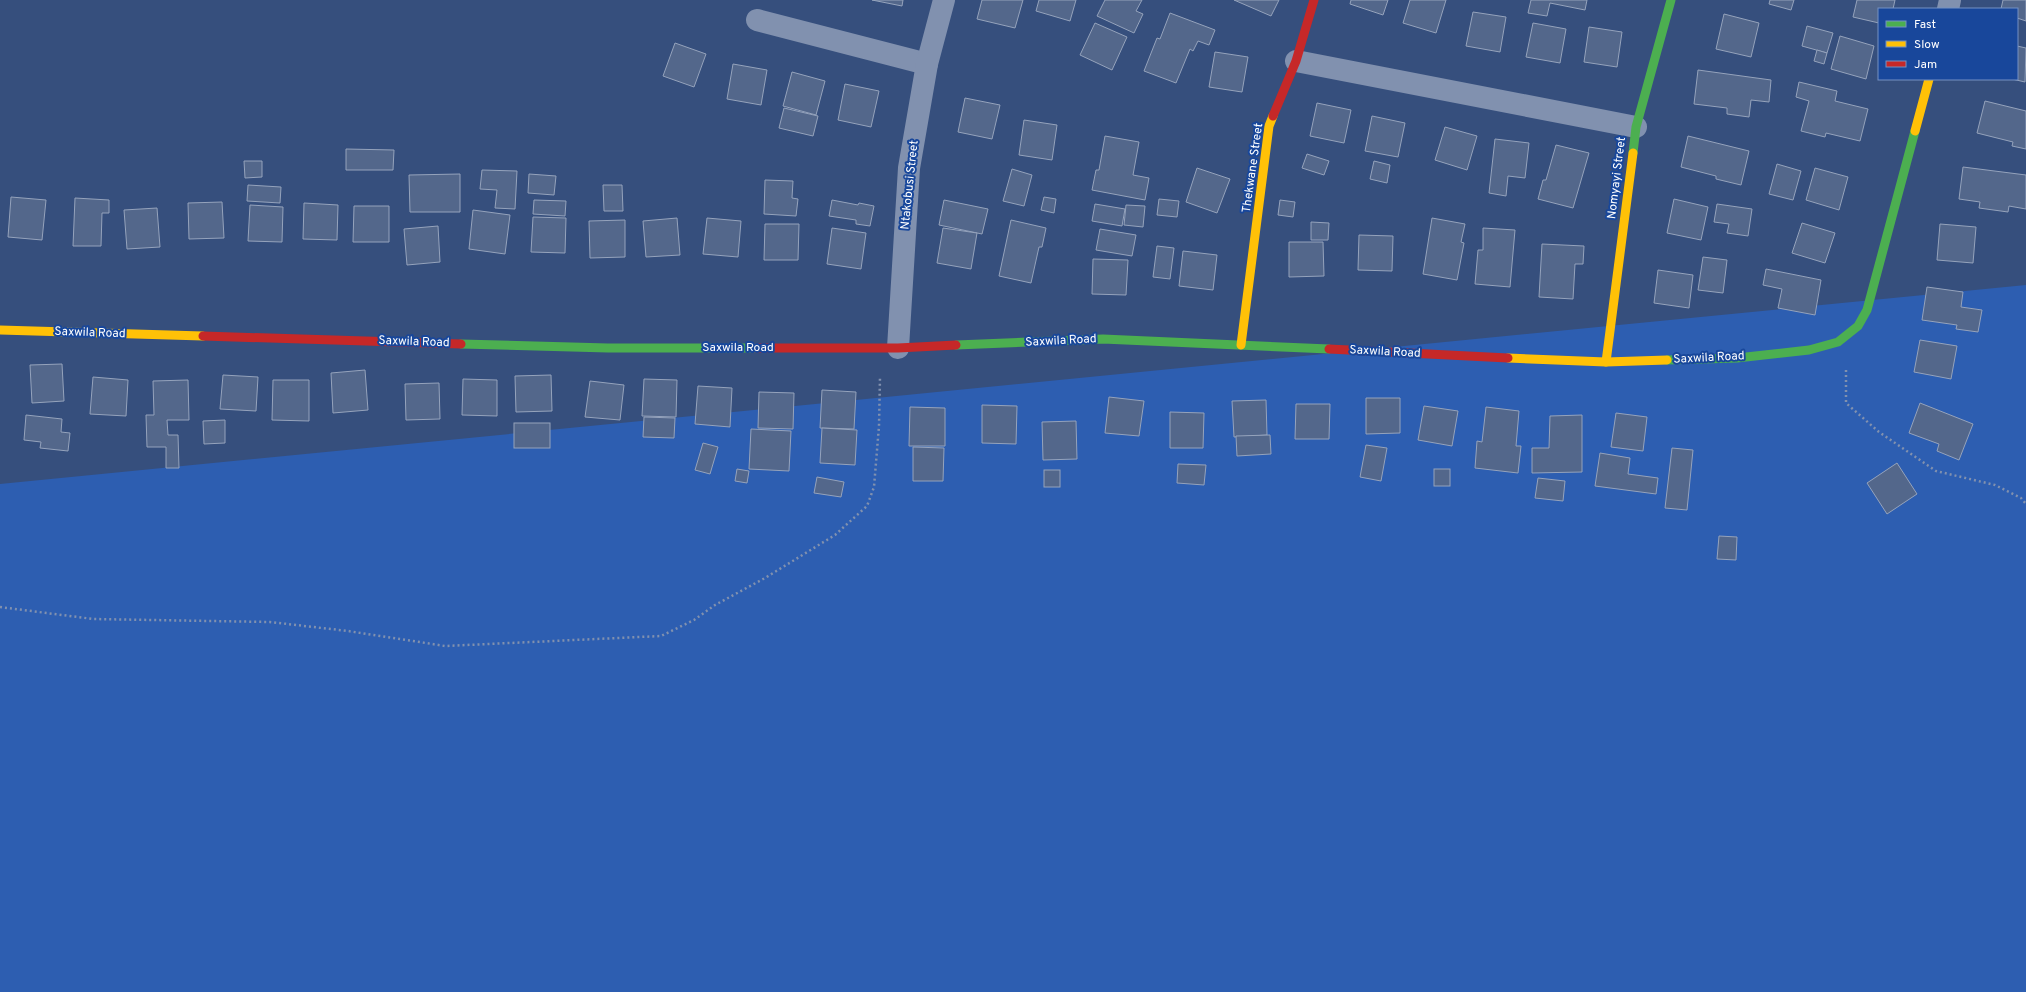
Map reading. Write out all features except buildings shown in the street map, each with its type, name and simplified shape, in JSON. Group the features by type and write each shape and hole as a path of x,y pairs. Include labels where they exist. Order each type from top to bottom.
{"street":[{"name":"Ntakobusi Street","path":"890,348 909,168 927,64 944,0"},
{"name":"Thekwane Street","path":"1241,345 1269,126 1296,61 1314,0"},
{"name":"Nomyayi Street","path":"1606,362 1636,127 1671,0"},
{"path":"757,20 927,64"},
{"path":"1296,61 1636,127"},
{"name":"Saxwila Road","path":"0,330 608,348 890,348 1103,339 1606,362 1737,358 1809,350 1838,342 1858,326 1867,310 1929,80"}],"path":[{"path":"1838,342 1846,363 1846,403 1874,427 1936,471 1995,485 2021,498 2026,504"},
{"path":"0,607 93,619 270,622 348,631 445,646 660,636 694,620 715,605 765,578 835,535 866,506 874,487 879,426 890,348"}],"shaded area":[{"path":"2026,285 2026,992 0,992 0,484"}],"traffic: fast":[{"path":"1633,153 1636,127 1671,0"},
{"path":"1667,360 1737,358 1809,350 1838,342 1858,326 1867,310 1915,131"},
{"path":"956,345 1103,339 1329,349"},
{"path":"461,344 608,348 756,348"}],"traffic: slow":[{"path":"1915,131 1929,80"},
{"path":"1241,345 1269,126 1273,116"},
{"path":"1606,362 1633,153"},
{"path":"0,330 203,336"},
{"path":"1508,358 1606,362 1667,360"}],"traffic: jam":[{"path":"1273,116 1296,61 1314,0"},
{"path":"203,336 461,344"},
{"path":"756,348 898,348 956,345"},
{"path":"1329,349 1508,358"}]}
